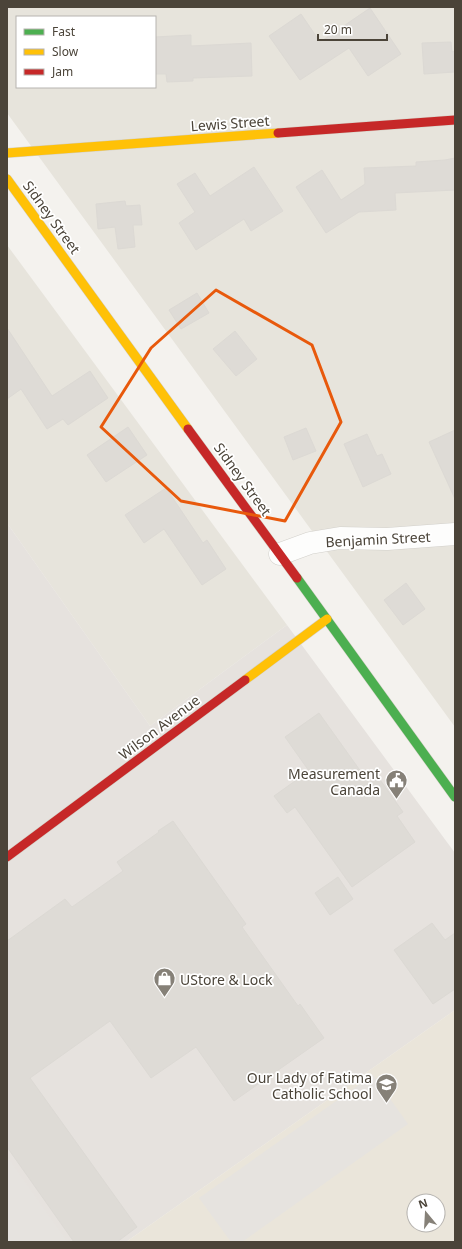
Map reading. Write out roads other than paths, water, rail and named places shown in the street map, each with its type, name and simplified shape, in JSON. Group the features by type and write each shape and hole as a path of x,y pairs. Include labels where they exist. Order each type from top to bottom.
{"street":[{"name":"Lewis Street","path":"7,154 455,120"},
{"name":"Sidney Street","path":"7,179 455,797"},
{"name":"Benjamin Street","path":"280,554 310,543 340,538 387,539 455,534"},
{"name":"Wilson Avenue","path":"7,857 327,619"}],"place":[{"name":"Measurement Canada","path":"396,800"},
{"name":"UStore & Lock","path":"164,998"},
{"name":"Our Lady of Fatima Catholic School","path":"387,1104"}]}
